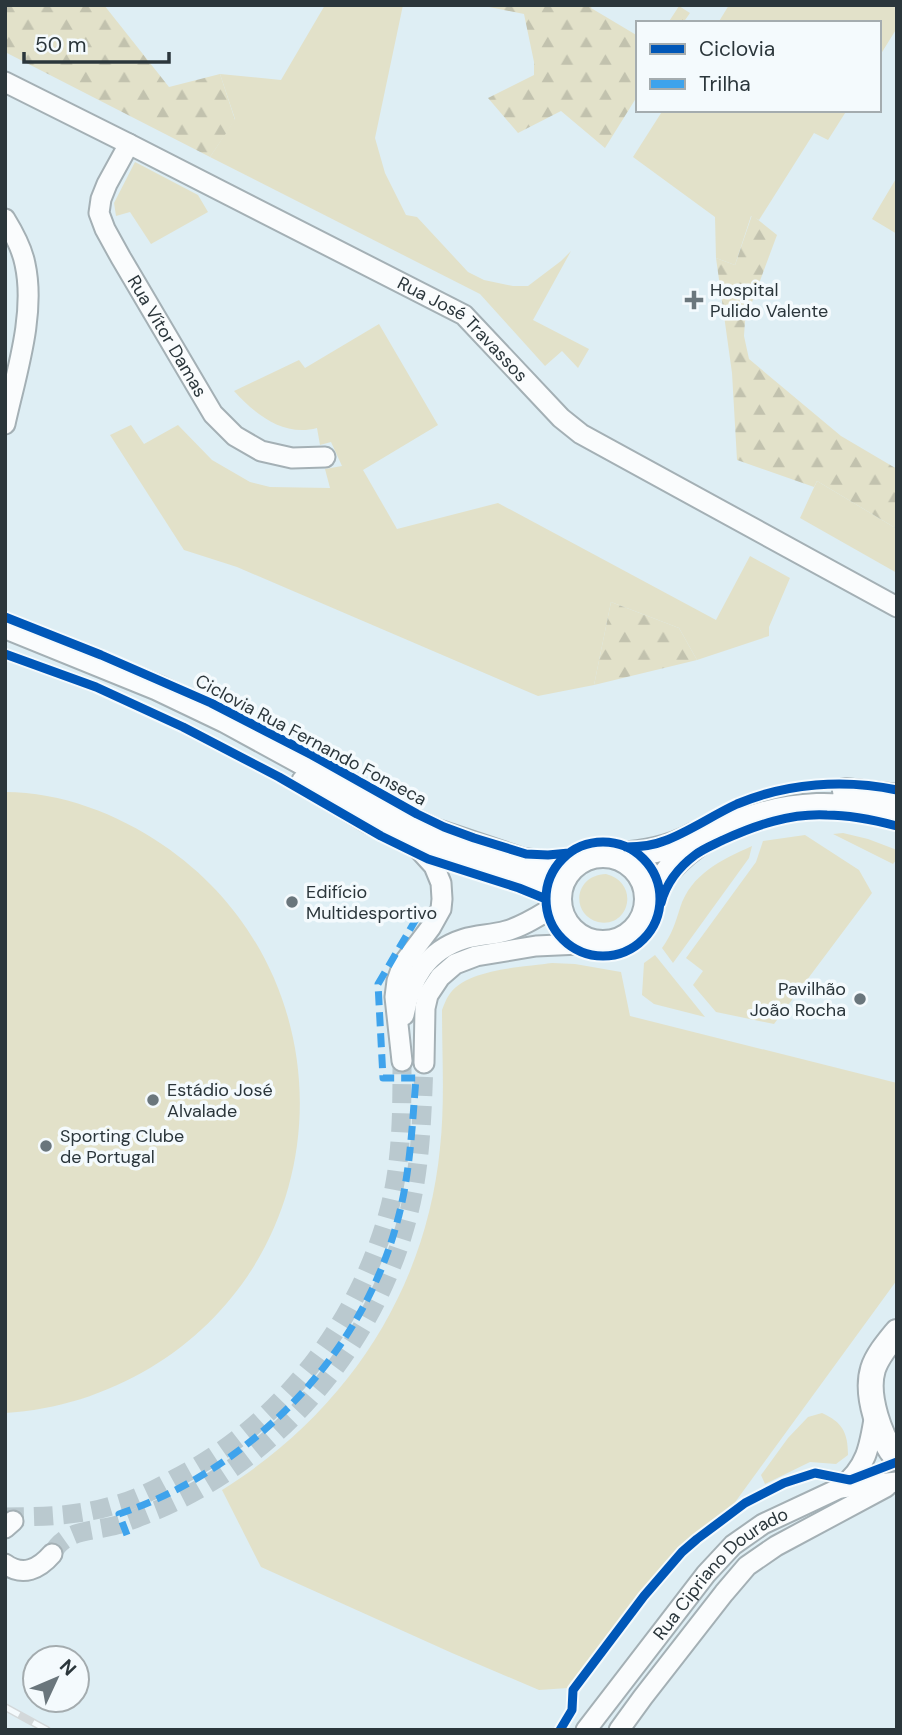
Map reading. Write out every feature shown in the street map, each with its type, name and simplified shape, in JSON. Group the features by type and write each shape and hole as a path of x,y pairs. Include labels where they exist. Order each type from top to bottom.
{"street":[{"name":"Rua José Travassos","path":"5,82 464,315 561,418 580,434 897,607"},
{"name":"Rua Vítor Damas","path":"129,144 107,184 99,213 104,229 213,414 234,436 261,451 292,458 325,457"},
{"path":"5,219 14,233 25,262 29,301 5,424"},
{"path":"5,614 12,634 96,678 220,736 368,820 453,858 538,885 559,901"},
{"path":"12,634 158,688 225,720 434,831 523,861 557,865 578,862 595,855 652,852 688,839 742,811 766,802 802,794 849,791 897,797"},
{"path":"424,1063 425,1008 428,995 440,977 455,964 476,956 536,946 616,941 638,926 662,878 676,862 703,840 747,820 783,810 816,806 850,807 897,817"},
{"path":"402,1061 395,997 400,973 407,957 431,927 441,909 442,899 441,883 434,866 412,841"},
{"path":"614,856 627,862 638,872 645,885 645,914"},
{"path":"578,862 561,884 559,901 564,919 573,932 587,940 602,943"},
{"path":"400,1040 408,994 417,975 431,958 462,939 506,931 527,922 559,901"},
{"path":"897,1332 873,1368 870,1384 875,1413 890,1450 897,1458"},
{"path":"840,1489 863,1464 875,1413"},
{"name":"Rua Cipriano Dourado","path":"586,1730 691,1593 733,1545 763,1524 840,1489 897,1482"},
{"name":"Rua Cipriano Dourado","path":"619,1730 747,1566 776,1546 897,1482"},
{"path":"5,1564 13,1570 27,1571 37,1568 52,1554"}],"green space":[{"path":"5,5 104,5 169,87 220,74 235,120 210,157 5,52"},
{"path":"325,5 403,5 375,138 385,173 406,215 417,217 468,272 484,280 528,286 571,251 533,320 589,349 578,368 562,351 545,366 480,294 210,157 235,119 220,74 281,80"},
{"path":"487,5 593,5 591,8 636,35 636,98 605,148 561,111 518,133 488,98 534,75 534,62 524,14"},
{"path":"729,5 897,5 897,28 881,54 881,21 719,21"},
{"path":"679,6 690,13 684,21 669,21"},
{"path":"662,112 846,112 828,140 814,133 759,220 751,216 735,265 716,258 715,217 633,157"},
{"path":"135,162 198,195 208,212 151,244 130,212 116,216 114,203"},
{"path":"897,177 897,234 872,219"},
{"path":"752,215 777,235 745,321 744,336 749,359 841,436 897,469 897,529 817,481 814,487 737,460 732,373 716,258 735,265"},
{"path":"379,324 438,425 363,470 397,529 498,503 716,620 750,556 790,578 769,627 769,636 697,660 679,628 611,602 594,685 538,696 237,567 184,550 110,435 131,425 144,444 178,425 212,460 250,482 270,487 330,488 325,469 342,466 331,442 320,445 317,428 293,429 271,422 251,408 234,391 299,360 305,368"},
{"path":"817,481 897,529 897,573 800,518"},
{"path":"611,602 679,628 697,660 594,685"},
{"name":"Estádio José Alvalade","path":"5,792 68,801 127,824 163,845 224,899 267,964 292,1035 300,1110 289,1185 261,1255 214,1317 150,1368 116,1386 62,1404 5,1413"},
{"path":"843,833 897,850 897,859 893,864 833,834"},
{"path":"805,835 859,870 872,893 774,1024 716,1012 693,985 703,971 686,958 756,862 763,841"},
{"path":"752,846 749,858 673,963 662,948 671,933 685,896 699,877 708,870"},
{"path":"606,874 624,886 627,904 617,919 598,922 583,911 580,895 587,881"},
{"path":"655,955 705,1017 654,1004 642,995 644,963"},
{"path":"552,963 621,972 630,1016 897,1083 897,1280 733,1505 680,1548 568,1688 539,1690 261,1567 222,1490 266,1459 306,1425 341,1387 372,1345 397,1300 417,1252 432,1201 442,1131 442,1010 448,997 457,986 481,975"},
{"path":"822,1413 839,1424 847,1440 848,1455 836,1464 810,1462 765,1484 761,1475 788,1438 808,1417"}],"tunnel":[{"path":"5,1517 85,1512 119,1504 151,1491 212,1457 247,1431 279,1402 308,1369 334,1334 356,1296 374,1256 388,1214 399,1157 402,1061"},
{"path":"52,1554 72,1535 132,1520 201,1488 243,1460 281,1428 316,1392 346,1352 372,1309 393,1264 408,1216 418,1159 424,1063"}],"railway":[{"path":"5,1707 47,1730"}],"marked path":[{"path":"127,1535 119,1514 167,1494 212,1469 254,1439 292,1403 326,1364 355,1321 379,1275 396,1226 404,1190 416,1078 383,1078 378,984 422,909"}],"cycle path":[{"name":"Ciclovia Rua Fernando Fonseca","path":"5,617 211,703 444,827 526,854 569,853"},
{"path":"5,654 96,687 183,727 428,859 546,899"},
{"path":"626,847 659,843 737,804 776,791 836,784 897,790"},
{"path":"661,903 674,876 695,855 761,825 800,816 836,815 897,826"},
{"path":"603,842 625,846 635,851 651,867 656,877 660,899 656,921 651,931 635,947 625,952 603,956 581,952 571,947 555,931 550,921 546,899 550,877 555,867 571,851 581,846 603,842"},
{"path":"560,1730 572,1710 573,1690 644,1596 682,1552 697,1539 745,1503 784,1483 815,1473 850,1480 897,1462"}],"place":[{"name":"Hospital Pulido Valente","path":"694,300"},
{"name":"Edifício Multidesportivo","path":"292,902"},
{"name":"Pavilhão João Rocha","path":"860,999"},
{"name":"Estádio José Alvalade","path":"153,1100"},
{"name":"Sporting Clube de Portugal","path":"46,1146"}]}
